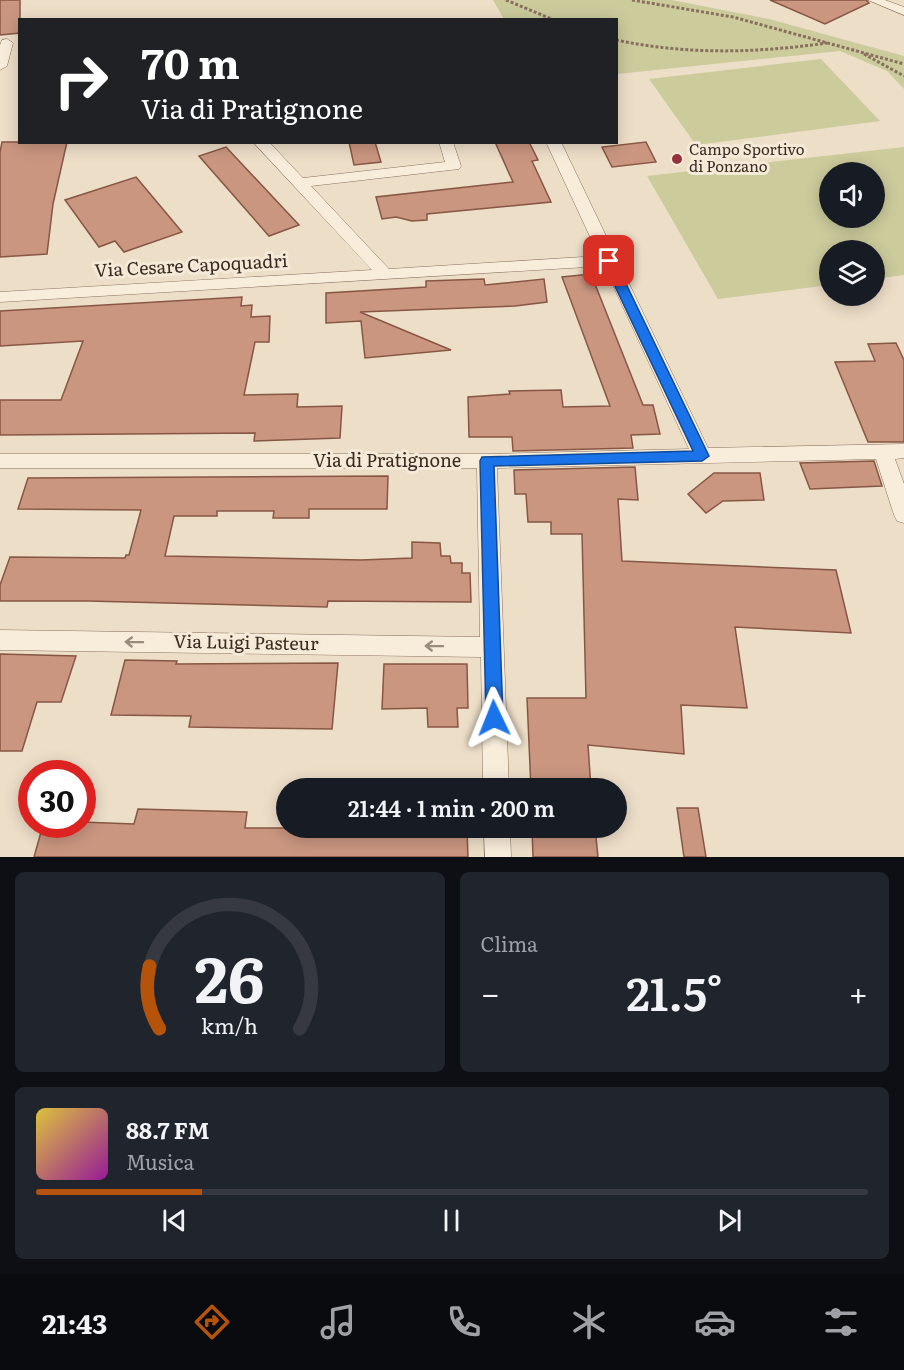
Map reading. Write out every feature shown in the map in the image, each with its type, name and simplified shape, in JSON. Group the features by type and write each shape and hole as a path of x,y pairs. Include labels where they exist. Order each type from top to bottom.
{"street":[{"path":"874,0 904,11"},
{"path":"0,66 9,43"},
{"path":"262,144 385,274"},
{"path":"299,183 454,166 447,144"},
{"path":"554,144 702,456"},
{"name":"Via Cesare Capoquadri","path":"0,297 609,261"},
{"path":"883,452 904,515"},
{"name":"Via di Pratignone","path":"0,461 487,461 904,452"},
{"path":"487,461 496,778"},
{"name":"Via Luigi Pasteur","path":"0,640 492,647"},
{"path":"497,838 498,857"}],"path":[{"path":"506,0 549,18"},
{"path":"632,0 733,16 904,64"},
{"path":"618,40 652,48 686,51 775,51 831,43"},
{"path":"858,50 904,76"}],"green space":[{"path":"493,0 672,0 769,19 904,56 904,89 887,71 840,51 618,74 618,18 503,18"},
{"path":"821,59 880,121 696,145 649,79"},
{"path":"904,147 904,275 885,278 885,240 819,240 819,286 718,299 647,176"}],"building":[{"path":"0,0 20,0 18,33 0,35"},
{"path":"770,0 866,0 869,3 825,24"},
{"path":"2,142 67,144 53,204 47,254 0,257 0,152"},
{"path":"646,142 656,162 612,167 602,147"},
{"path":"349,144 376,144 381,162 354,165"},
{"path":"496,144 530,144 538,160 532,161 551,202 427,214 427,220 412,221 396,217 382,219 376,197 513,182"},
{"path":"226,147 299,225 269,236 199,156"},
{"path":"136,177 182,232 124,252 115,241 99,247 65,200"},
{"path":"591,274 643,405 653,405 660,434 631,435 633,448 513,451 512,437 469,437 468,397 510,394 509,391 561,390 563,407 610,406 562,277"},
{"path":"484,279 485,285 544,279 547,302 515,306 360,312 451,350 365,358 361,321 326,323 326,293 426,287 426,281"},
{"path":"242,297 241,306 252,305 251,317 270,316 269,342 255,342 244,395 298,394 297,407 342,406 340,438 254,441 255,433 0,435 0,400 61,400 83,341 0,346 0,311"},
{"path":"896,343 904,360 904,442 868,442 835,362 875,361 868,344"},
{"path":"874,461 882,486 810,489 800,463"},
{"path":"635,467 638,500 618,499 622,561 836,570 851,633 735,627 747,708 681,705 684,754 588,745 590,778 531,778 527,698 586,698 582,534 551,534 551,522 528,522 526,494 515,494 514,470"},
{"path":"714,473 760,473 764,500 723,501 706,513 688,494"},
{"path":"388,476 387,509 309,509 309,518 273,518 274,511 217,511 217,516 174,516 165,556 361,560 412,558 412,542 440,543 441,556 450,556 451,563 462,563 462,573 470,573 471,602 328,601 327,607 0,601 0,585 10,557 125,558 129,555 141,510 18,509 28,478"},
{"path":"0,654 76,656 61,702 37,702 22,751 0,751"},
{"path":"125,660 177,661 176,664 338,663 332,729 189,727 191,716 111,715"},
{"path":"384,664 467,664 468,708 457,708 458,727 428,727 427,708 382,709"},
{"path":"677,808 698,808 706,857 684,857"},
{"path":"138,809 247,812 245,828 276,828 276,838 467,838 468,857 34,857 39,838 96,838 96,823 134,824"},
{"path":"532,838 596,838 598,857 533,857"}],"place":[{"name":"Campo Sportivo di Ponzano","path":"677,159"}],"route":[{"path":"494,718 487,461 702,456 609,261"}]}
